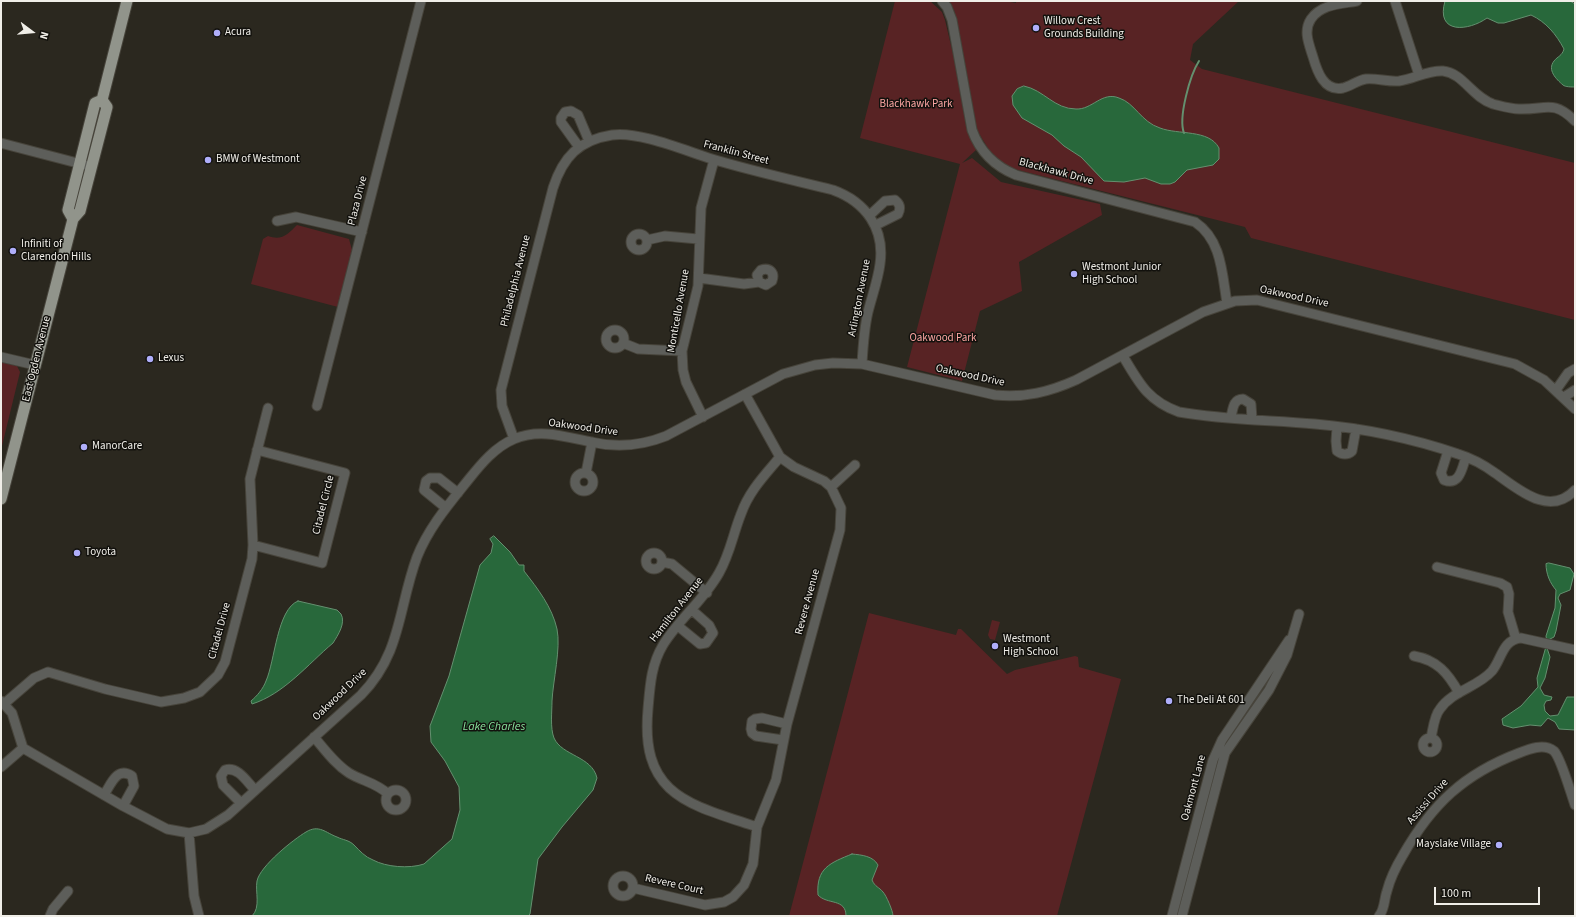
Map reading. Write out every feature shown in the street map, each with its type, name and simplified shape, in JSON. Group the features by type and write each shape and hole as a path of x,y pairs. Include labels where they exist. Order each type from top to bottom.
{"main road":[{"name":"East Ogden Avenue","path":"1,499 73,219 80,211 92,167 107,107 102,100 127,1"},
{"name":"East Ogden Avenue","path":"73,219 68,210 95,103 102,100"}],"street":[{"name":"Plaza Drive","path":"317,406 421,1"},
{"name":"Blackhawk Drive","path":"942,1 947,7 952,20 972,130 976,140 986,155 1000,167 1016,175 1195,222 1206,231 1216,245 1227,303"},
{"path":"1358,1 1323,8 1315,15 1308,25 1308,42 1318,72 1322,81 1330,86 1340,88 1366,79 1398,81 1438,71 1453,74 1477,96 1489,103 1520,109 1554,107 1564,111 1575,121"},
{"path":"1395,1 1419,75"},
{"path":"579,147 561,122 561,118 565,112 571,111 578,115 589,141"},
{"name":"Franklin Street","path":"589,141 612,135 631,135 714,160 833,190 848,197 870,215"},
{"name":"Philadelphia Avenue","path":"514,439 502,406 503,382 552,188 562,164 579,147 589,141"},
{"path":"1,143 92,167"},
{"name":"Monticello Avenue","path":"703,416 686,382 683,370 682,351 699,278 698,239 701,208 714,160"},
{"path":"870,215 885,201 895,200 900,206 898,214 876,226"},
{"name":"Arlington Avenue","path":"862,364 866,325 880,262 880,246 876,226 870,215"},
{"path":"276,221 296,217 362,232"},
{"path":"647,240 665,236 698,239"},
{"path":"699,278 744,284 759,282"},
{"name":"Oakwood Drive","path":"189,833 216,824 314,738 368,688 386,662 396,638 417,558 433,525 489,457 514,439 548,433 610,445 640,444 666,436 783,374 802,368 833,363 862,364 995,395 1016,396 1055,390 1122,356 1187,320 1227,303 1246,300 1269,302 1505,360 1534,373 1564,397 1575,409"},
{"path":"623,343 638,349 682,351"},
{"path":"1122,356 1143,388 1159,404 1179,412 1356,429 1448,451 1466,457 1494,472 1526,495 1537,500 1555,500 1565,498 1575,490"},
{"path":"1,357 35,366"},
{"path":"1556,390 1568,373 1575,369"},
{"path":"1564,397 1575,390"},
{"path":"745,394 780,457 794,467 824,481 831,487 855,465"},
{"path":"1231,417 1235,402 1243,398 1251,404 1252,419"},
{"name":"Citadel Drive","path":"3,702 34,678 48,672 105,689 161,702 184,698 200,692 218,676 225,662 252,558 253,545 250,479 268,408"},
{"path":"1337,427 1337,451 1344,454 1352,451 1356,429"},
{"path":"586,473 592,442"},
{"name":"Citadel Circle","path":"253,545 322,563 345,473 257,450"},
{"path":"1448,451 1441,473 1444,480 1453,481 1459,477 1466,457"},
{"name":"Hamilton Avenue","path":"757,827 691,804 668,786 655,767 648,748 646,733 652,671 664,643 707,593 724,564 738,522 750,494 763,476 780,457"},
{"path":"446,508 424,490 426,481 430,478 439,478 458,493"},
{"name":"Revere Avenue","path":"734,897 744,885 751,872 757,827 776,780 787,724 842,523 839,500 831,487"},
{"path":"662,562 672,564 707,593"},
{"path":"1437,567 1500,583 1507,587 1509,594 1508,612 1516,639"},
{"path":"678,626 700,644 706,643 713,633 709,625 692,610"},
{"name":"Oakmont Lane","path":"1182,916 1226,752 1269,690 1287,654 1299,614"},
{"name":"Oakmont Lane","path":"1172,916 1213,760 1222,740 1291,638"},
{"path":"1431,738 1438,711 1459,693 1492,672 1503,649 1516,639 1575,650"},
{"path":"1414,656 1429,660 1445,671 1459,693"},
{"path":"3,702 12,713 23,748 159,826 189,833 194,896 199,916"},
{"path":"783,740 756,736 752,733 752,721 758,718 787,724"},
{"path":"314,738 340,767 360,779 382,788 388,794"},
{"name":"Assissi Drive","path":"1379,916 1382,912 1391,879 1412,839 1428,818 1455,788 1478,772 1506,758 1541,747 1553,751 1559,760 1575,805"},
{"path":"1,767 23,748"},
{"path":"241,803 223,785 221,776 225,770 232,769 239,772 255,790"},
{"path":"104,795 116,775 122,772 127,773 132,776 134,786 123,806"},
{"name":"Revere Court","path":"633,888 705,905 724,902 734,897"},
{"path":"50,916 53,909 68,891"}],"green space":[{"path":"895,1 930,1 942,12 954,58 966,125 976,150 962,163 972,158 1001,182 1100,204 1102,215 1019,262 1022,291 980,311 962,381 907,367 960,164 860,138"},
{"path":"949,1 1005,1 1016,3 1016,1 1239,1 1193,44 1190,60 1202,69 1575,163 1575,320 1251,238 1245,227 1010,168 989,150 977,130 957,21 954,10"},
{"path":"297,225 349,239 352,250 338,307 251,284 263,239 268,236 277,238 284,236"},
{"path":"1,362 17,366 20,372 1,450"},
{"path":"869,613 956,635 958,629 961,629 1007,674 1015,670 1075,656 1078,657 1079,667 1121,679 1057,916 789,916"},
{"path":"992,620 1000,622 995,640 990,639 988,635"}],"water":[{"path":"1445,1 1570,1 1575,4 1575,87 1564,86 1553,74 1551,68 1552,64 1564,49 1558,38 1541,21 1531,15 1504,23 1498,23 1487,18 1471,26 1456,27 1449,25 1445,20 1443,12"},
{"path":"1024,86 1037,91 1061,106 1068,108 1082,109 1107,97 1125,100 1153,125 1167,130 1201,135 1208,138 1219,148 1219,159 1213,165 1187,170 1175,182 1170,184 1161,184 1145,178 1124,182 1104,181 1081,157 1064,146 1052,135 1022,118 1013,105 1012,96 1017,89"},
{"name":"Lake Charles","path":"494,536 510,552 519,565 524,565 524,571 544,598 555,621 558,645 552,701 552,725 554,738 563,749 589,765 597,778 593,790 538,859 530,914 528,916 252,916 255,912 257,904 257,881 259,875 278,854 294,840 311,830 319,829 350,842 370,859 384,864 398,866 418,866 424,864 452,839 460,810 459,787 445,761 431,742 430,726 449,676 480,565 491,553 493,544 490,539"},
{"path":"1549,563 1570,568 1574,574 1570,590 1560,594 1558,598 1561,605 1556,631 1554,637 1548,640 1547,648 1550,657 1545,678 1540,688 1544,695 1552,697 1551,700 1546,701 1544,705 1545,711 1550,716 1558,715 1567,697 1575,697 1575,730 1559,729 1555,722 1548,718 1541,726 1530,725 1513,728 1503,725 1502,719 1521,706 1538,687 1537,678 1547,643 1546,636 1555,608 1556,590 1549,578 1546,568 1546,564"},
{"path":"298,601 337,610 341,614 343,621 341,629 333,643 295,678 275,693 252,704 251,701 260,692 266,681 285,614 291,606"},
{"path":"852,854 870,858 878,865 872,880 886,896 893,916 846,916 845,910 840,904 826,900 818,895 819,878 826,868 837,860"}],"waterway":[{"path":"1184,133 1183,117 1186,97 1192,76 1199,61"}],"place":[{"name":"Willow Crest Grounds Building","path":"1036,28"},
{"name":"Acura","path":"217,33"},
{"name":"BMW of Westmont","path":"208,160"},
{"name":"Infiniti of Clarendon Hills","path":"13,251"},
{"name":"Westmont Junior High School","path":"1074,274"},
{"name":"Lexus","path":"150,359"},
{"name":"ManorCare","path":"84,447"},
{"name":"Toyota","path":"77,553"},
{"name":"Westmont High School","path":"995,646"},
{"name":"The Deli At 601","path":"1169,701"},
{"name":"Mayslake Village","path":"1499,845"}],"park label":[{"name":"Blackhawk Park","path":"916,105"},
{"name":"Oakwood Park","path":"943,339"}]}
